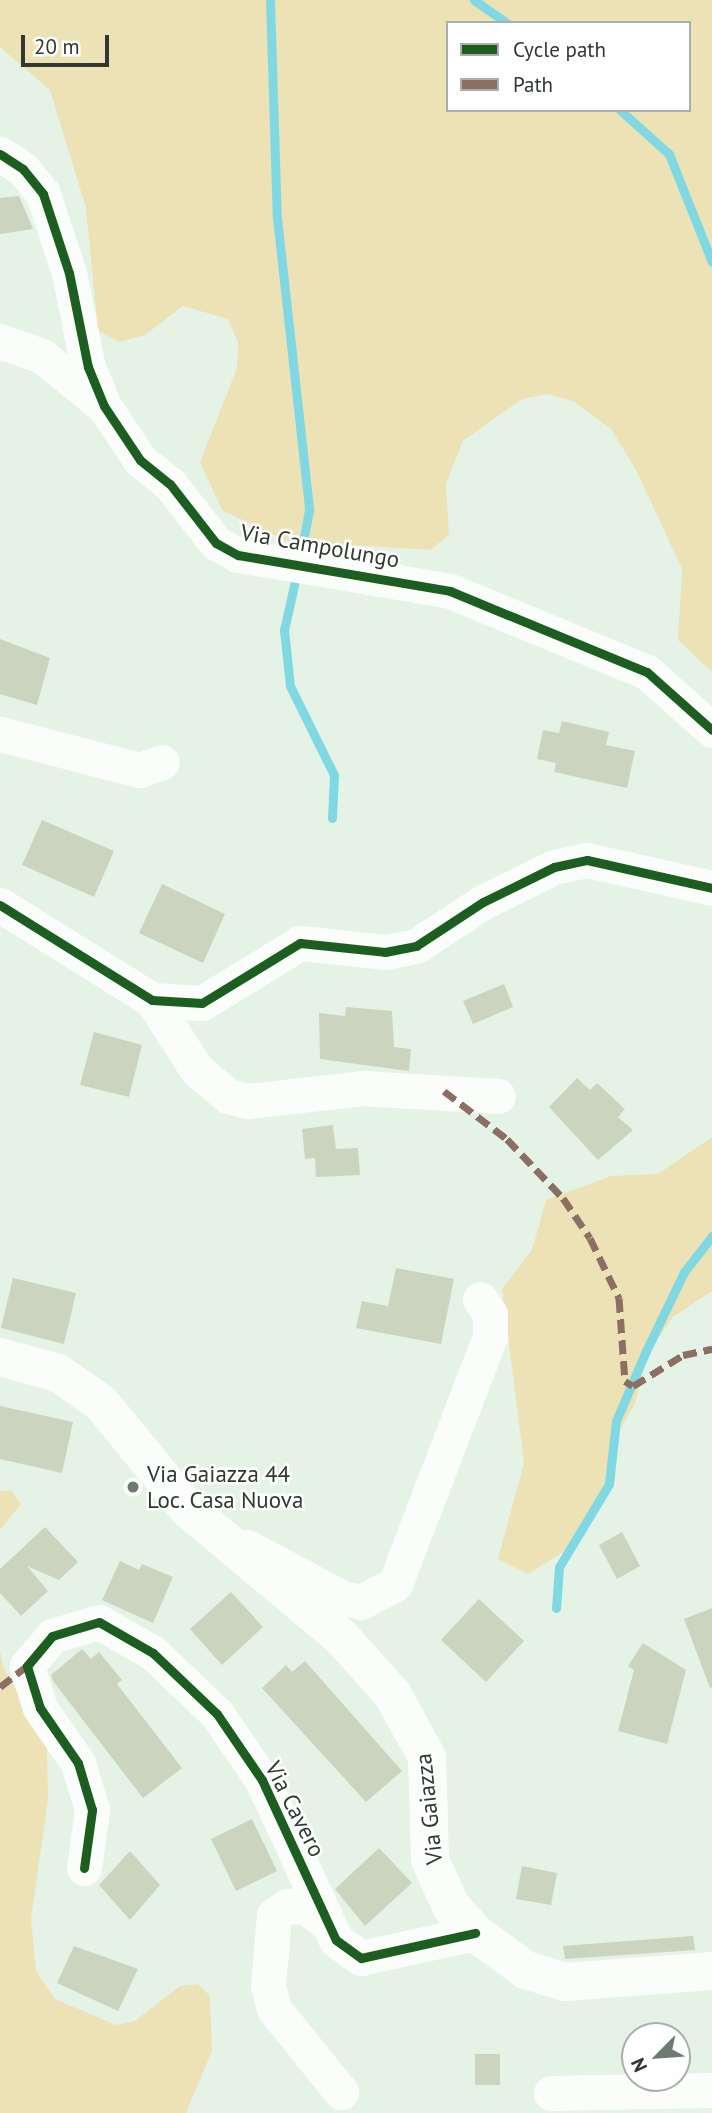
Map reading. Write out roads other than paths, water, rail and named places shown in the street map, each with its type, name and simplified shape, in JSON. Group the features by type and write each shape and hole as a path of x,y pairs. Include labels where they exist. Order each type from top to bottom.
{"main road":[{"name":"Via Gaiazza","path":"0,1357 58,1373 101,1403 189,1510 227,1545 341,1637 393,1695 419,1735 427,1758 430,1860 451,1906 475,1933 526,1970 565,1982 712,1971"}],"street":[{"name":"Via Campolungo","path":"0,154 23,169 43,194 69,273 89,367 104,406 140,460 170,484 216,543 238,555 450,591 647,672 712,730"},
{"path":"0,341 41,356 104,406"},
{"path":"0,734 139,770 162,762"},
{"path":"152,1000 202,1003 300,943 385,952 416,946 524,880 576,862 643,869 712,888"},
{"path":"0,905 152,1000 197,1070 228,1096 247,1101 362,1088 498,1096"},
{"name":"Via Gaiazza","path":"227,1545 262,1553 342,1598 361,1602 395,1584 490,1336 490,1314 480,1300"},
{"name":"Via Cavero","path":"84,1868 89,1798 78,1763 40,1708 27,1666 52,1636 99,1622 153,1653 217,1714 262,1780 323,1920 336,1940 361,1958 388,1956 475,1933"},
{"path":"323,1920 306,1907 287,1906 274,1915 268,1986 274,2009 341,2092"},
{"path":"551,2093 701,2102"}],"waterway":[{"path":"270,0 277,218 309,510 300,559"},
{"path":"474,0 504,21"},
{"path":"622,112 669,154 712,262"},
{"path":"297,572 284,630 290,686 334,775 332,818"},
{"path":"556,1608 559,1567 609,1484 616,1421 684,1272 712,1236"}],"place":[{"name":"Via Gaiazza 44 Loc. Casa Nuova","path":"133,1487"}]}
